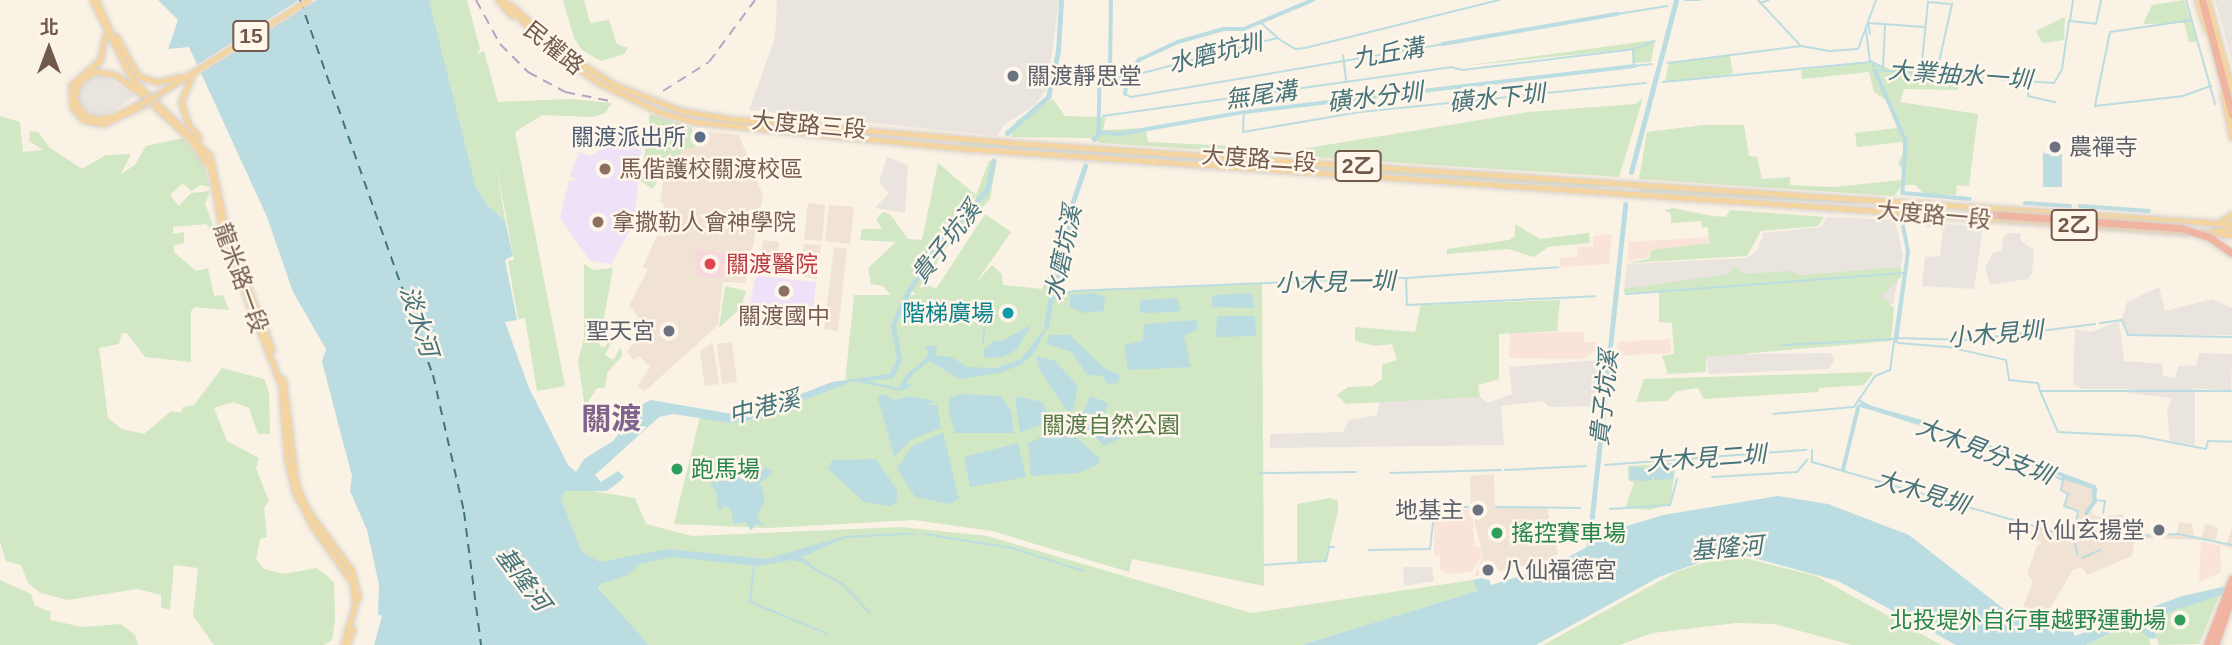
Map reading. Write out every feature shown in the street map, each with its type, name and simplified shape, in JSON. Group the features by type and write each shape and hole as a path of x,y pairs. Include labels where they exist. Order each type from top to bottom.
{"highway":[{"path":"2202,0 2232,114"},
{"path":"1972,212 2181,228 2209,237 2232,253"},
{"path":"2000,214 2176,223 2211,233 2232,246"},
{"path":"2207,645 2232,579"},
{"path":"2215,645 2232,596"}],"main road":[{"name":"龍米路一段","path":"94,0 138,91 207,159 223,236 281,385 287,460 295,492 311,524 352,576"},
{"name":"15","path":"143,104 308,0"},
{"name":"民權路","path":"502,0 521,22 530,27"},
{"name":"民權路","path":"502,0 559,57 613,88"},
{"path":"2202,0 2232,90"},
{"path":"2202,0 2232,138"},
{"name":"龍米路一段","path":"105,25 132,78 203,146 219,183 227,235 286,388 296,484 308,511 352,576"},
{"name":"15","path":"105,25 138,76 165,83 194,72"},
{"path":"105,25 104,54 75,79 69,95 72,107 83,120 103,124 143,104"},
{"path":"138,91 116,75 96,71 80,80 74,99 83,114 96,119 112,117 143,104"},
{"path":"194,72 181,102 194,132 214,155 219,183"},
{"name":"大度路三段","path":"613,88 663,105 711,116 1008,142"},
{"name":"大度路三段","path":"613,88 662,113 710,124 1004,151"},
{"name":"大度路二段","path":"1008,142 1636,185"},
{"name":"大度路二段","path":"1004,151 1635,193"},
{"name":"大度路一段","path":"1636,185 1897,203 2232,235"},
{"name":"大度路一段","path":"1635,193 1907,211 2217,223 2232,227"},
{"path":"2217,223 2232,214"},
{"path":"2210,232 2232,227"},
{"path":"345,645 355,604 352,576"}],"shaded area":[{"path":"777,0 1059,0 1047,89 1036,104 1004,125 997,136 749,110 775,38"},
{"path":"2215,0 2232,0 2232,61 2219,13"},
{"path":"102,74 135,96 113,112 94,116 82,108 77,97 84,80"},
{"path":"650,114 692,130 739,135 763,196 745,283 723,282 718,325 645,391 637,386 650,367 639,356 633,360 627,351 635,342 639,318 629,305 648,270 643,267 657,235 665,237 670,224 662,221 664,204 660,202 665,169 653,189 641,181"},
{"path":"622,133 634,134 642,142 634,224 611,264 590,261 560,218 569,181 578,180 570,176 579,152 591,156"},
{"path":"887,157 908,165 905,213 875,208 889,193 879,183"},
{"path":"808,203 825,205 822,241 804,239"},
{"path":"829,205 854,207 850,244 825,241"},
{"path":"1827,217 1895,220 1903,255 1893,304 1810,305 1743,335 1747,354 1830,353 1835,359 1828,369 1709,374 1704,346 1674,319 1665,288 1624,289 1627,264 1747,258 1758,249 1763,233 1821,227"},
{"path":"1926,223 1983,226 1974,289 1922,286 1925,257 1940,256 1943,229 1925,227"},
{"path":"2009,233 2020,233 2021,241 2034,250 2032,273 2028,279 1990,285 1985,268 1993,252 2002,251 2003,237"},
{"path":"1612,234 1609,264 1560,267 1560,258 1578,257 1577,247 1593,246 1593,236"},
{"path":"1709,237 1706,247 1651,250 1648,258 1627,260 1629,242"},
{"path":"763,240 779,242 775,274 757,272"},
{"path":"804,244 821,245 817,279 800,276"},
{"path":"834,247 847,249 838,331 824,329"},
{"name":"關渡醫院","path":"694,249 726,253 722,279 697,276"},
{"name":"關渡國中","path":"756,276 816,282 813,314 749,307"},
{"path":"2159,287 2165,311 2212,299 2232,308 2232,335 2127,335 2122,319 2127,302"},
{"path":"754,315 789,317 788,324 782,329 737,326"},
{"path":"2119,321 2124,361 2162,364 2163,375 2175,379 2178,366 2196,365 2199,353 2232,354 2231,390 2195,389 2195,445 2170,441 2167,410 2172,398 2128,393 2129,389 2083,389 2073,385 2075,329 2091,332"},
{"path":"1584,332 1584,342 1597,342 1597,350 1582,359 1509,358 1510,333"},
{"path":"1670,339 1671,353 1617,356 1618,342"},
{"path":"713,342 719,384 705,386 700,351"},
{"path":"732,342 737,382 722,384 717,344"},
{"path":"1599,360 1595,406 1549,407 1543,401 1501,406 1504,445 1270,448 1270,434 1343,432 1349,420 1377,415 1380,399 1476,383 1478,394 1487,403 1512,394 1509,367"},
{"path":"1494,474 1495,507 1547,508 1558,554 1546,561 1475,576 1483,555 1471,508 1470,476"},
{"path":"2062,478 2095,489 2091,511 2097,517 2122,514 2129,526 2141,525 2142,534 2151,533 2153,522 2162,522 2165,533 2177,533 2179,522 2192,524 2194,536 2202,537 2205,524 2218,528 2216,540 2226,544 2232,528 2232,549 2207,540 2135,538 2132,556 2087,575 2082,567 2073,570 2047,613 2031,620 2021,612 2033,581 2027,574 2037,546 2042,543 2033,540 2037,527 2073,534 2079,511 2064,505 2068,495 2060,491"},
{"path":"1434,506 1472,510 1475,547 1481,547 1482,555 1472,572 1446,574 1440,569 1440,556 1434,555"},
{"path":"2201,541 2220,546 2221,572 2199,582"},
{"path":"1403,567 1432,567 1434,581 1404,586"}],"green space":[{"path":"429,0 467,0 480,49 476,55 484,51 498,102 571,99 612,103 605,113 592,117 542,115 515,132 565,386 537,391 525,318 518,319 508,261 514,260 496,163 505,220 488,206 476,187"},
{"path":"563,0 584,0 590,23 609,20 617,44 628,48 624,54 601,61 582,50 574,38"},
{"path":"2184,0 2197,42 2189,42 2184,23 2143,24 2152,5"},
{"path":"2065,17 2064,40 2042,43 2036,31"},
{"path":"1655,40 1651,62 1632,63 1633,49 1462,66"},
{"path":"1730,56 1733,74 1665,82 1669,62"},
{"path":"1872,62 1893,70 1917,69 1960,79 1958,90 1904,89 1900,102 1978,114 1969,186 1957,185 1956,195 1924,194 1915,185 1902,185 1894,196 1639,179 1647,132 1704,125 1744,125 1749,156 1757,157 1762,179 1790,177 1790,185 1833,187 1902,180 1905,172 1898,164 1905,149 1902,142 1857,147 1855,133 1897,128 1891,104 1874,92 1869,72 1802,79 1801,70"},
{"path":"1643,98 1619,177 1296,156 1289,151 1529,112 1635,104"},
{"path":"1053,99 1065,116 1106,117 1103,130 1146,128 1148,142 1256,147 1285,150 1287,155 1101,143 1089,138 1011,137 1016,121"},
{"path":"650,114 691,127 696,142 696,146 681,151 678,161 660,171 653,189 641,181"},
{"path":"0,116 20,122 23,152 43,150 29,141 30,131 38,132 50,148 82,169 106,155 131,154 121,174 135,165 146,146 183,138 203,162 210,187 201,185 191,191 183,183 170,195 179,206 191,193 210,191 205,204 218,238 206,224 173,227 173,234 184,232 184,243 174,245 174,252 196,271 208,268 214,296 223,295 229,310 195,307 191,311 191,362 145,357 127,333 122,333 119,344 99,348 108,418 122,429 144,434 171,411 181,413 183,407 194,405 222,368 264,379 269,392 270,434 258,434 249,408 233,402 214,408 227,441 259,458 256,468 269,501 264,508 267,537 260,539 256,559 264,569 283,574 317,568 334,582 335,619 332,640 324,645 214,645 193,616 198,568 174,565 170,610 161,607 161,595 137,589 68,600 41,593 28,583 21,565 6,561 0,542"},
{"path":"959,141 1616,186 1597,188 959,145"},
{"name":"關渡自然公園","path":"997,160 990,199 940,255 928,285 936,289 985,214 1011,232 975,284 992,265 1002,274 1003,285 1042,289 1055,262 1060,264 1052,295 1076,290 1262,284 1264,586 1132,559 1129,572 992,531 914,520 767,528 674,524 700,417 730,423 756,419 845,382 854,295 891,295 883,286 871,284 868,268 896,242 860,240 862,229 882,229 876,219 883,212 890,214 908,239 922,240 938,163 976,195 989,161","holes":["976,196 973,210 937,249 911,290 916,295 905,295 944,226"]},
{"path":"1640,188 1853,201 1855,204 1640,192"},
{"path":"1673,208 1726,217 1730,210 1824,217 1818,226 1761,231 1747,256 1627,263 1649,259 1651,250 1709,243 1708,227 1702,228 1701,221 1671,223 1671,214 1665,210"},
{"path":"1515,224 1540,239 1589,233 1590,243 1548,247 1534,257 1508,249 1447,254 1447,249 1509,240 1515,236"},
{"path":"584,264 593,270 613,268 599,345 604,348 617,330 605,355 613,360 621,347 622,356 607,373 605,388 597,388 585,407 578,361 584,338"},
{"path":"1734,266 1744,274 1790,271 1800,275 1901,267 1901,277 1881,296 1894,308 1891,341 1706,357 1706,372 1668,374 1662,356 1674,354 1672,323 1659,322 1659,291 1624,293 1624,289 1728,274"},
{"path":"725,286 746,291 741,308 719,328"},
{"path":"1560,300 1557,331 1499,334 1499,379 1478,385 1480,397 1346,404 1337,395 1348,387 1372,386 1382,379 1382,365 1397,360 1392,344 1375,346 1355,341 1355,327 1415,332 1421,305"},
{"path":"1874,372 1864,385 1819,388 1818,392 1704,399 1698,388 1677,391 1667,401 1636,402 1644,379"},
{"path":"1676,463 1670,504 1650,510 1625,508 1634,483 1628,480 1628,466"},
{"path":"580,489 635,498 646,524 692,536 901,527 987,536 1251,613 1473,580 1477,591 1301,645 649,645 608,602 585,563 561,498 565,491"},
{"path":"1330,498 1338,501 1338,511 1326,561 1297,563 1297,504"},
{"path":"1744,558 1816,576 1941,645 1852,645 1774,624 1736,623 1653,633 1619,645 1543,645 1678,571 1710,561"},
{"path":"0,580 31,594 35,606 51,612 50,620 82,627 121,624 135,635 138,645 0,645"},
{"name":"北投堤外自行車越野運動場","path":"2219,596 2199,644 2159,645 2149,618"},
{"path":"2130,625 2148,634 2151,645 2087,645"}],"water":[{"path":"158,0 429,0 476,187 488,206 505,220 513,256 505,260 517,320 505,322 529,388 568,465 576,472 584,459 613,441 640,405 651,400 744,416 832,382 894,373 889,379 868,381 899,388 906,375 925,359 929,352 924,348 930,345 937,347 936,355 951,357 967,367 996,368 1021,359 1049,323 1035,352 1022,364 1000,373 960,379 929,361 909,378 906,383 912,385 902,391 853,381 756,419 730,423 674,414 659,417 595,475 601,482 618,471 624,477 620,481 607,491 565,491 561,498 581,551 600,562 667,549 766,559 845,536 925,534 845,538 802,557 826,577 804,563 791,560 758,566 671,557 640,564 626,576 600,584 599,589 649,645 374,645 382,616 378,614 379,585 367,530 350,491 352,476 322,362 326,349 293,292 267,217 189,47 168,49 178,20"},
{"path":"2043,150 2045,154 2062,151 2062,187 2043,187"},
{"path":"1095,293 1105,298 1104,311 1083,313 1070,307 1070,295"},
{"path":"1252,293 1255,308 1211,307 1213,295"},
{"path":"1177,298 1181,309 1177,312 1140,313 1140,300"},
{"path":"1217,316 1255,316 1256,336 1216,337"},
{"path":"1197,320 1197,330 1184,336 1191,367 1128,370 1124,345 1142,341 1145,324"},
{"path":"1032,324 1017,349 1003,357 984,358 983,350 994,341 1004,340"},
{"path":"1050,335 1070,335 1104,368 1120,375 1118,383 1107,384 1103,376 1087,375 1072,352 1046,344"},
{"path":"1036,356 1055,361 1078,386 1073,410 1067,411 1039,369"},
{"path":"882,394 895,400 910,396 935,401 929,405 937,405 941,428 911,440 894,457 878,398"},
{"path":"960,394 1001,396 1011,411 1014,433 955,433 948,407 950,398"},
{"path":"1015,396 1042,402 1053,421 1020,432"},
{"path":"1090,396 1108,403 1104,416 1119,431 1121,438 1104,446 1080,421"},
{"path":"1060,422 1100,459 1099,464 1078,473 1031,476 1028,443 1056,431"},
{"path":"943,432 959,499 949,504 915,497 897,469 911,447"},
{"path":"1018,443 1026,477 970,487 964,457"},
{"path":"876,459 897,490 897,501 891,506 864,502 828,469 832,460"},
{"path":"1674,463 1673,479 1655,480 1652,475 1652,481 1630,480 1630,466 1652,469 1654,464"},
{"path":"766,467 774,472 760,483 765,499 757,517 764,526 756,524 751,531 746,522 734,524 731,509 725,506 718,511 716,491 710,485 721,476 756,476"},
{"name":"基隆河","path":"1778,496 1828,504 1909,535 2027,627 2039,622 2045,626 2050,618 2052,630 2072,630 2075,636 2182,596 2232,585 2232,592 2150,618 2157,638 2151,639 2131,624 2086,645 1956,645 1838,581 1747,556 1712,558 1659,577 1536,645 1301,645 1477,591 1473,580 1488,577 1491,585 1550,567 1624,527 1663,515"}],"pier":[{"path":"299,0 317,0 196,76 192,68"}],"waterway":[{"name":"貴子坑溪","path":"1007,133 1048,97 1058,51 1061,0"},
{"path":"1100,82 1110,70 1111,0"},
{"path":"1122,78 1139,60 1178,42 1224,29 1244,29 1313,0"},
{"name":"水磨坑圳","path":"1135,75 1277,38 1295,49 1305,48 1499,0"},
{"name":"貴子坑溪","path":"1631,172 1676,0"},
{"name":"九丘溝","path":"1685,0 1700,0"},
{"path":"1758,0 1800,45"},
{"path":"1760,3 1769,0"},
{"name":"磺水分圳","path":"1668,63 1801,46 1830,51 1858,49 1876,0"},
{"path":"2070,20 2073,0"},
{"name":"大業抽水一圳","path":"1871,61 1875,70 2054,83 2062,69 2069,21 2096,24 2101,0"},
{"path":"2186,0 2215,104"},
{"path":"1921,71 1928,2 1950,4"},
{"path":"1912,70 1937,71 1952,4"},
{"name":"九丘溝","path":"1617,14 1667,6"},
{"name":"九丘溝","path":"1443,44 1617,14"},
{"path":"2192,20 2110,32 2095,106 2183,96 2211,86"},
{"path":"1260,22 1278,38"},
{"path":"1870,34 1868,23 1925,27"},
{"path":"1883,68 1885,25"},
{"name":"磺水下圳","path":"1663,82 1870,62 1866,28"},
{"name":"無尾溝","path":"1103,116 1451,67 1463,70 1633,49 1655,41"},
{"name":"九丘溝","path":"1125,94 1131,97 1443,44"},
{"name":"磺水分圳","path":"1633,50 1634,66 1652,64"},
{"path":"1343,55 1346,81"},
{"path":"1872,62 1882,67"},
{"name":"磺水分圳","path":"1135,75 1100,82 1099,132 1119,134 1244,112 1634,66"},
{"path":"1875,70 1906,141 1903,193 1970,199"},
{"name":"九丘溝","path":"1125,94 1127,80"},
{"path":"2030,82 2028,96 2055,102"},
{"name":"磺水下圳","path":"1244,112 1243,132 1360,112 1646,83"},
{"path":"1359,99 1360,110"},
{"name":"水磨坑溪","path":"1094,139 1099,132"},
{"name":"貴子坑溪","path":"891,376 899,359 893,325 908,292 934,249 987,190 993,161"},
{"name":"水磨坑溪","path":"1046,326 1053,287 1069,249 1069,213 1085,166"},
{"path":"2025,203 2070,206"},
{"name":"貴子坑溪","path":"1588,553 1625,204"},
{"path":"2080,206 2149,211"},
{"name":"小木見一圳","path":"1896,341 1908,252 1902,221"},
{"path":"1407,278 1559,267"},
{"name":"小木見一圳","path":"1626,294 1904,273 1890,370 1875,376 1854,407 1773,414"},
{"name":"小木見一圳","path":"1053,298 1073,291 1388,278 1406,278 1407,305 1595,296"},
{"path":"983,343 985,318 994,299"},
{"name":"小木見圳","path":"2100,323 2122,320 2128,335 2232,337"},
{"name":"小木見圳","path":"1895,338 1968,340 2095,324"},
{"path":"1783,345 1893,339"},
{"path":"1898,343 1948,347 2006,360 2009,380 2038,383 2040,391 2232,391"},
{"path":"2040,391 2058,432 2139,436 2206,449 2208,441 2232,442"},
{"path":"1860,401 1877,410"},
{"name":"大木見分支圳","path":"1861,405 1925,423 2094,487 2095,502 2087,513"},
{"path":"1843,470 1858,408"},
{"name":"大木見分支圳","path":"1878,411 1988,447 2063,480 2061,490 2068,494 2064,506 2078,511 2073,538 2041,528"},
{"name":"大木見分支圳","path":"1933,426 1951,433"},
{"name":"大木見分支圳","path":"1995,449 2006,455"},
{"name":"大木見二圳","path":"1605,465 1806,450"},
{"name":"大木見圳","path":"1812,450 1812,462 2034,526"},
{"path":"1712,477 1797,472 1807,460"},
{"name":"大木見分支圳","path":"2021,460 2054,475"},
{"name":"大木見二圳","path":"1505,470 1586,466"},
{"name":"大木見二圳","path":"1390,473 1501,470"},
{"name":"大木見二圳","path":"1260,473 1356,472"},
{"path":"2062,478 2096,489 2095,500 2105,501 2103,513"},
{"path":"1610,509 1670,505 1677,479"},
{"path":"1369,550 1430,549 1435,506 1472,507"},
{"path":"1496,507 1580,508"},
{"path":"924,534 1012,548 1083,571"},
{"name":"大木見圳","path":"2130,537 2178,534 2232,545"},
{"name":"大木見圳","path":"2075,544 2078,555"},
{"path":"1263,565 1326,561 1329,547 1334,547"},
{"name":"大木見圳","path":"2082,558 2100,550"},
{"path":"808,565 841,583 870,613"},
{"path":"754,567 750,602 828,634"}],"ferry route":[{"path":"300,0 433,375 464,512 481,645"}],"railway":[{"path":"476,0 500,44 528,72 565,92 610,101"},
{"path":"663,91 709,62 755,0"}],"place":[{"name":"關渡靜思堂","path":"1013,76"},
{"name":"關渡派出所","path":"700,137"},
{"name":"農禪寺","path":"2055,147"},
{"name":"馬偕護校關渡校區","path":"605,169"},
{"name":"拿撒勒人會神學院","path":"598,222"},
{"name":"關渡醫院","path":"710,264"},
{"name":"關渡國中","path":"784,291"},
{"name":"階梯廣場","path":"1008,313"},
{"name":"聖天宮","path":"669,331"},
{"name":"跑馬場","path":"677,469"},
{"name":"地基主","path":"1478,510"},
{"name":"中八仙玄揚堂","path":"2159,530"},
{"name":"搖控賽車場","path":"1497,533"},
{"name":"八仙福德宮","path":"1488,570"},
{"name":"北投堤外自行車越野運動場","path":"2180,620"}],"district":[{"name":"關渡","path":"611,419"}],"water label":[{"name":"淡水河","path":"419,321"},
{"name":"中港溪","path":"764,407"}]}
